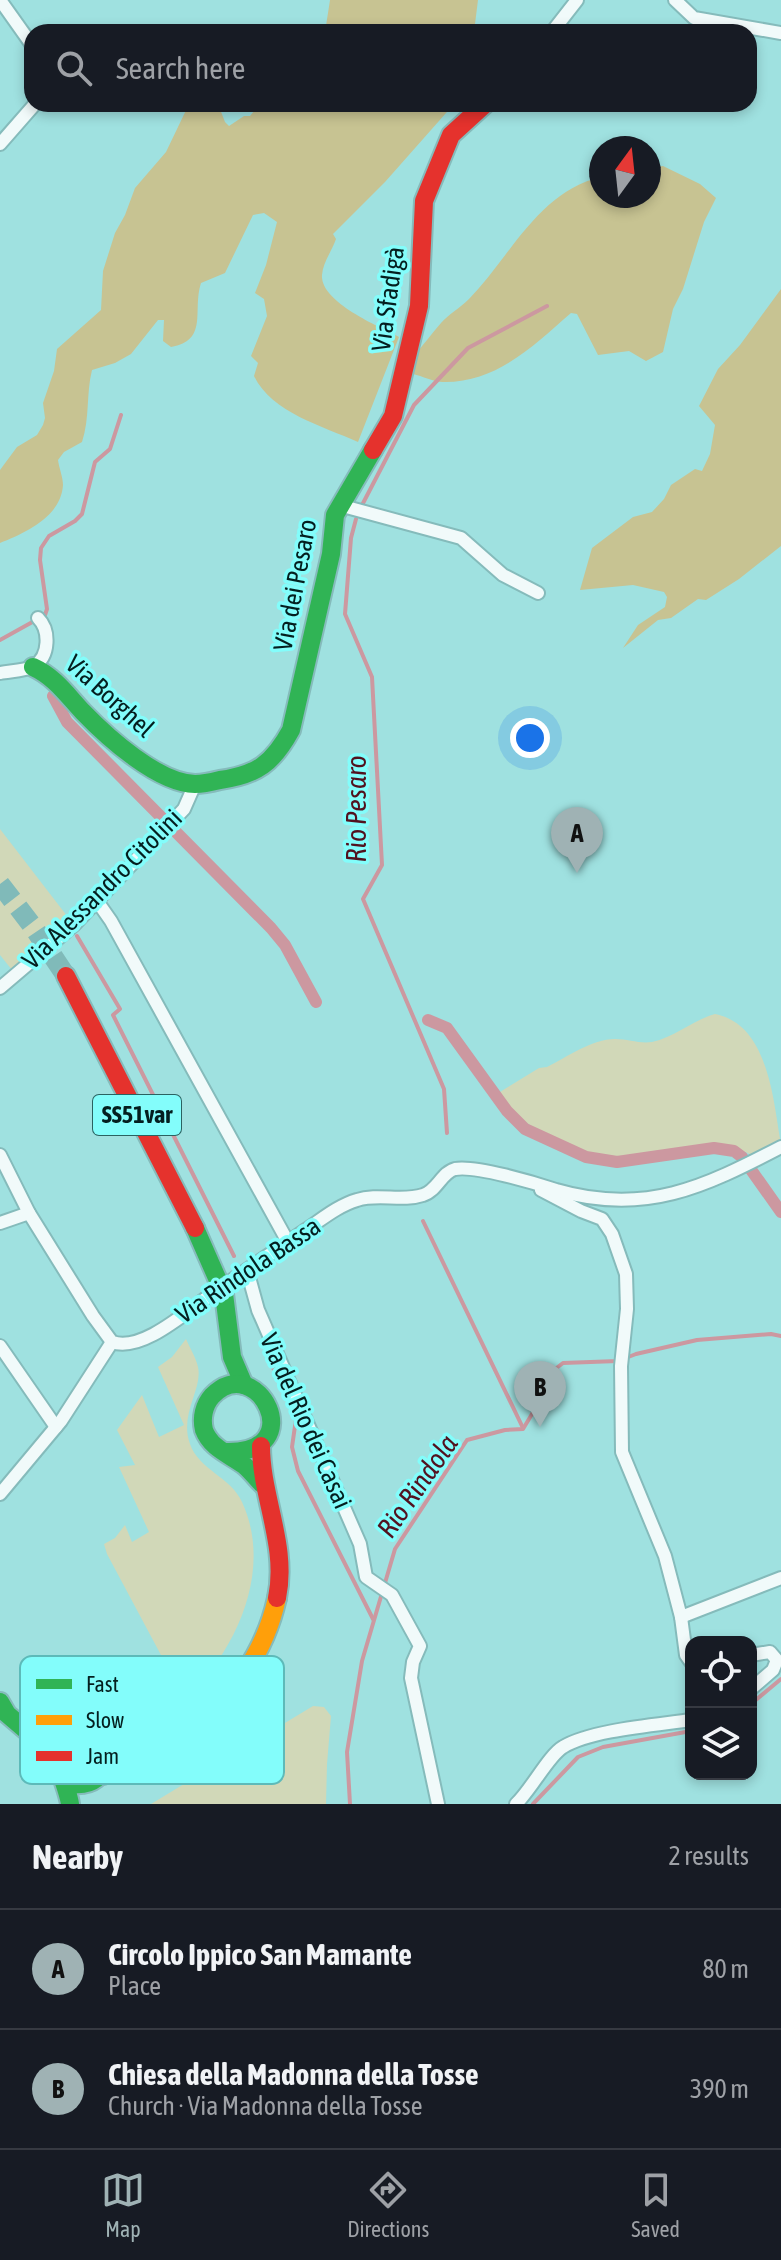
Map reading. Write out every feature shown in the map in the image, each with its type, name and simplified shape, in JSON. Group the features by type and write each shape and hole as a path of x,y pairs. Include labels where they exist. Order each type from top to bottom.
{"main road":[{"name":"Via Sfadigà","path":"339,505 393,416 419,306 424,201 451,135 476,112"},
{"name":"Via dei Pesaro","path":"195,784 243,777 259,770 281,748 291,730 339,505"},
{"name":"Via Borghel","path":"33,667 43,670 60,685 94,723 126,750 164,773 195,784"},
{"name":"SS51var","path":"66,976 208,1254 224,1294 232,1357 244,1385 255,1389 270,1406 271,1429 261,1446"},
{"name":"SS51var","path":"225,1452 215,1446 203,1426 206,1404 223,1388 232,1357"},
{"path":"223,1388 244,1385"},
{"path":"225,1452 248,1453 261,1446 262,1484 275,1523 280,1566 275,1606 255,1656"},
{"path":"225,1452 262,1484"},
{"path":"0,1702 7,1714 20,1725"},
{"path":"64,1784 70,1804"}],"street":[{"path":"0,0 24,34"},
{"path":"558,24 577,0"},
{"path":"675,0 694,18 729,24"},
{"path":"757,29 781,33"},
{"path":"0,144 28,112"},
{"name":"Via dei Pesaro","path":"339,505 461,538 503,575 538,593"},
{"name":"Via Borghel","path":"0,673 33,667 45,653 47,639 40,620"},
{"name":"Via Alessandro Citolini","path":"0,988 74,925 178,817 189,801 195,784"},
{"path":"97,901 111,921 288,1242"},
{"path":"528,1181 593,1198 627,1201 685,1190 733,1172 781,1147"},
{"path":"0,1155 29,1213 112,1342 56,1427 0,1494"},
{"name":"Via Rindola Bassa","path":"112,1342 126,1345 144,1339 345,1205 373,1197 420,1196 434,1189 448,1173 457,1169 528,1181"},
{"path":"528,1181 581,1211 602,1219 612,1234 626,1274 622,1452 665,1556 681,1617 685,1647"},
{"path":"0,1223 29,1213"},
{"name":"Via del Rio dei Casai","path":"247,1270 258,1310 360,1544 366,1577 387,1591 400,1606 420,1646 413,1662 411,1678 438,1804"},
{"path":"0,1346 56,1427"},
{"path":"681,1617 781,1578"},
{"path":"757,1654 770,1652 777,1660 773,1670 757,1684"},
{"path":"516,1804 562,1747 602,1734 685,1721"}],"green space":[{"path":"0,829 74,925 16,975 0,955"},
{"path":"715,1014 732,1020 746,1032 757,1047 770,1083 780,1139 752,1155 720,1146 704,1146 626,1158 598,1155 530,1125 511,1108 500,1092 539,1068 597,1042 615,1039 652,1042"},
{"path":"186,1339 199,1375 187,1422 190,1444 200,1461 237,1493 251,1528 254,1555 251,1582 244,1609 222,1656 161,1656 104,1544 115,1538 125,1525 132,1542 149,1532 119,1467 135,1465 117,1430 142,1395 159,1437 184,1425 158,1367 172,1357"},
{"path":"313,1706 324,1707 331,1716 326,1804 151,1804 184,1784 284,1784 284,1724"}],"shaded area":[{"path":"330,0 478,0 475,24 326,24"},
{"path":"185,112 221,112 229,126 253,112 447,112 385,182 333,234 336,239 323,270 324,285 340,304 399,337 358,442 286,409 262,389 254,376 258,363 251,356 267,316 264,299 255,293 277,222 264,213 253,215 225,273 201,283 197,323 190,338 171,347 163,341 164,320 158,320 131,354 92,370 82,442 64,452 58,460 63,485 56,506 30,529 0,543 0,470 17,447 37,435 43,425 43,403 54,371 57,349 101,310 103,271 115,233 135,188 166,152"},
{"path":"661,166 700,184 716,198 704,222 683,289 673,309 663,352 646,361 629,351 598,355 577,314 571,313 513,360 481,376 443,382 413,374 413,356 441,323 469,299 527,228 560,196 589,181 589,208 661,208"},
{"path":"781,289 781,546 739,579 706,600 698,599 671,618 658,620 623,648 638,625 665,607 667,597 664,592 633,585 580,590 592,548 633,517 652,512 671,485 695,469 702,471 710,454 715,425 699,406 718,369 740,345"}],"waterway":[{"name":"Rio Pesaro","path":"360,509 414,405 468,348 547,306"},
{"path":"0,640 45,615 41,548 49,536 82,514 95,462 110,449 121,415"},
{"name":"Rio Pesaro","path":"356,519 351,538 345,614 372,677 382,865 363,899 444,1089 447,1133"},
{"path":"53,696 67,722 271,928 285,945 316,1002"},
{"path":"77,936 120,1009 113,1015 234,1256"},
{"path":"428,1020 447,1028 507,1111 525,1129 586,1157 617,1162 714,1148 734,1151 742,1157 781,1212"},
{"name":"Rio Pesaro","path":"423,1221 523,1428"},
{"name":"Rio Rindola","path":"350,1804 347,1752 362,1661 395,1549 467,1440 505,1430 523,1429 535,1409 545,1377 563,1363 618,1361 697,1340 771,1334 781,1336"},
{"path":"264,1338 269,1362 285,1386"},
{"path":"297,1412 292,1447 298,1471 373,1619"},
{"path":"757,1699 781,1679"},
{"path":"533,1804 578,1757 603,1747 685,1732"}],"tunnel":[{"path":"0,884 66,976"}],"traffic: fast":[{"path":"33,667 54,681 93,723 120,746 165,776 201,784 244,775 263,766 278,751 291,730 331,554 335,515 373,450"},
{"path":"195,1228 224,1294 232,1357 244,1385"},
{"path":"225,1452 252,1449 266,1438 271,1423 268,1408 259,1394 245,1385 229,1385 212,1396 205,1408 203,1425 211,1442 222,1451 245,1466 262,1484"},
{"path":"0,1702 7,1714 20,1725"},
{"path":"64,1784 70,1804"}],"traffic: slow":[{"path":"255,1656 277,1598"}],"traffic: jam":[{"path":"373,450 393,416 419,306 424,201 451,135 476,112"},
{"path":"66,976 195,1228"},
{"path":"261,1446 279,1559 277,1598"}],"place":[{"name":"Circolo Ippico San Mamante","path":"577,873"},
{"name":"Chiesa della Madonna della Tosse","path":"540,1427"}]}
